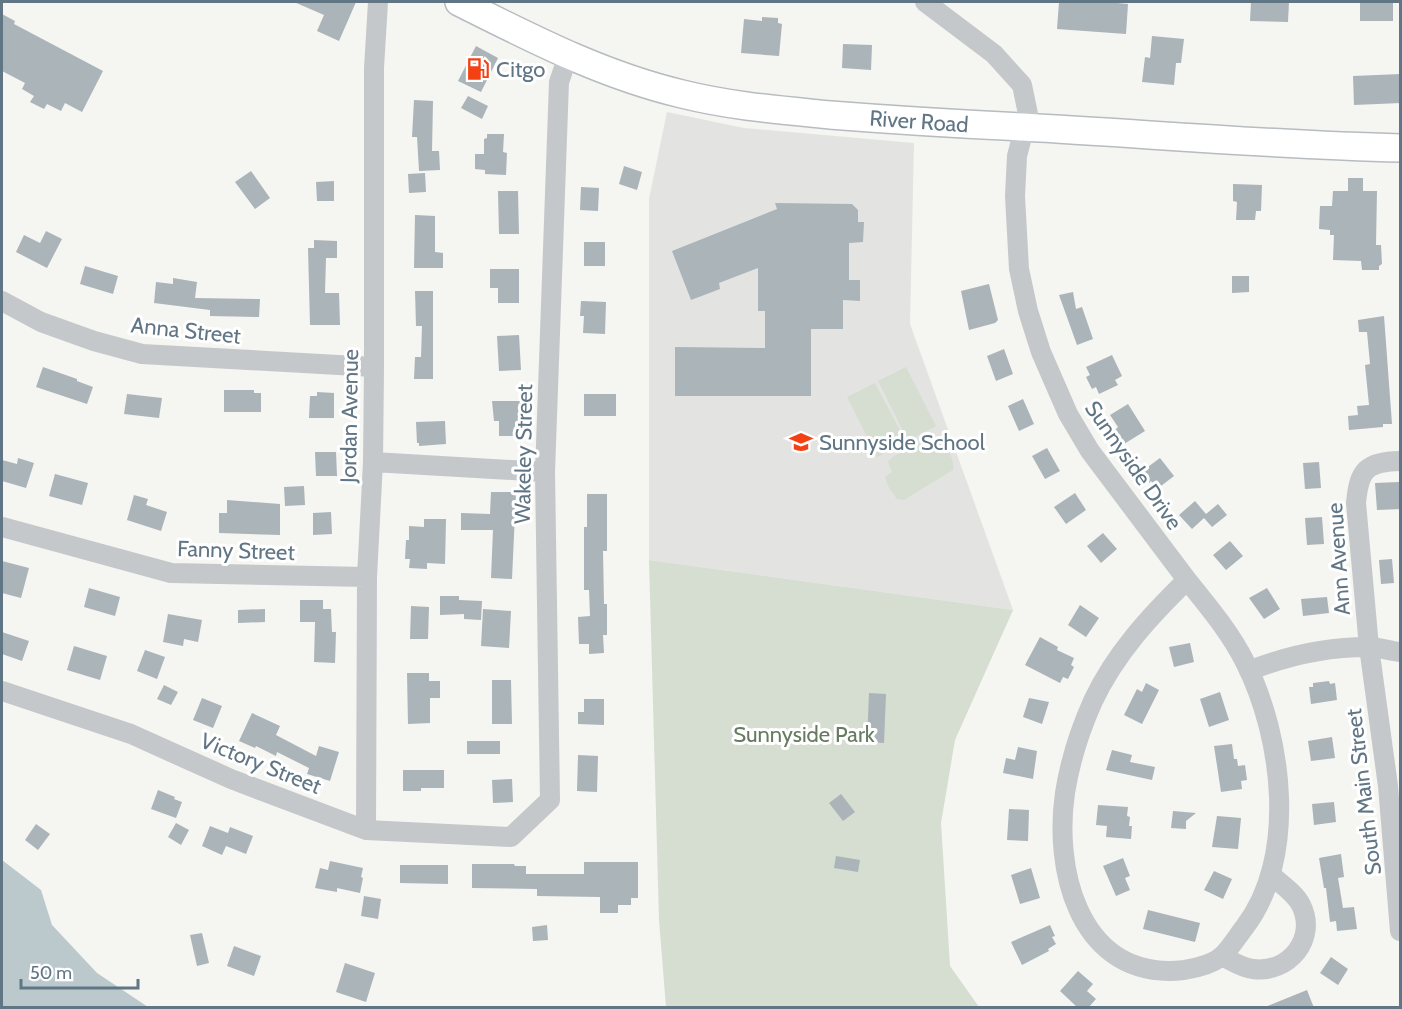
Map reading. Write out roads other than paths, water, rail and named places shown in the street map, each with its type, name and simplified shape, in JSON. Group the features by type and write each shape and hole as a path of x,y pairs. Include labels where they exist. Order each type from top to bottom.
{"main road":[{"name":"River Road","path":"459,2 568,56 628,79 718,102 857,117 1280,144 1401,148"}],"street":[{"name":"Jordan Avenue","path":"366,830 367,577 373,462 374,367 374,68 378,2"},
{"name":"Sunnyside Drive","path":"925,2 994,54 1022,85 1028,114 1017,156 1019,269 1028,311 1041,352 1068,414 1090,451 1234,642 1250,671 1270,731 1278,776 1279,809 1271,875 1257,912 1222,956 1190,969 1172,971 1138,967 1121,959 1093,934 1079,913 1071,891 1065,866 1063,819 1065,793 1079,734 1094,699 1125,647 1144,622 1186,580"},
{"name":"Wakeley Street","path":"511,837 550,800 545,472 559,82 568,56"},
{"name":"Anna Street","path":"2,302 41,322 94,341 141,354 374,367"},
{"name":"Ann Avenue","path":"1369,647 1356,502 1358,482 1365,471 1378,464 1401,461"},
{"path":"373,462 545,472"},
{"name":"Fanny Street","path":"2,527 171,573 367,577"},
{"path":"1250,671 1301,654 1369,647 1401,652"},
{"name":"South Main Street","path":"1369,647 1394,785 1401,931"},
{"name":"Victory Street","path":"2,690 131,734 231,779 366,830 511,837"},
{"path":"1222,956 1252,969 1266,969 1280,966 1291,959 1300,947 1307,926 1300,904 1271,875"}],"place":[{"name":"Citgo","path":"478,69"},
{"name":"Sunnyside School","path":"801,442"}],"park label":[{"name":"Sunnyside Park","path":"804,734"}]}
